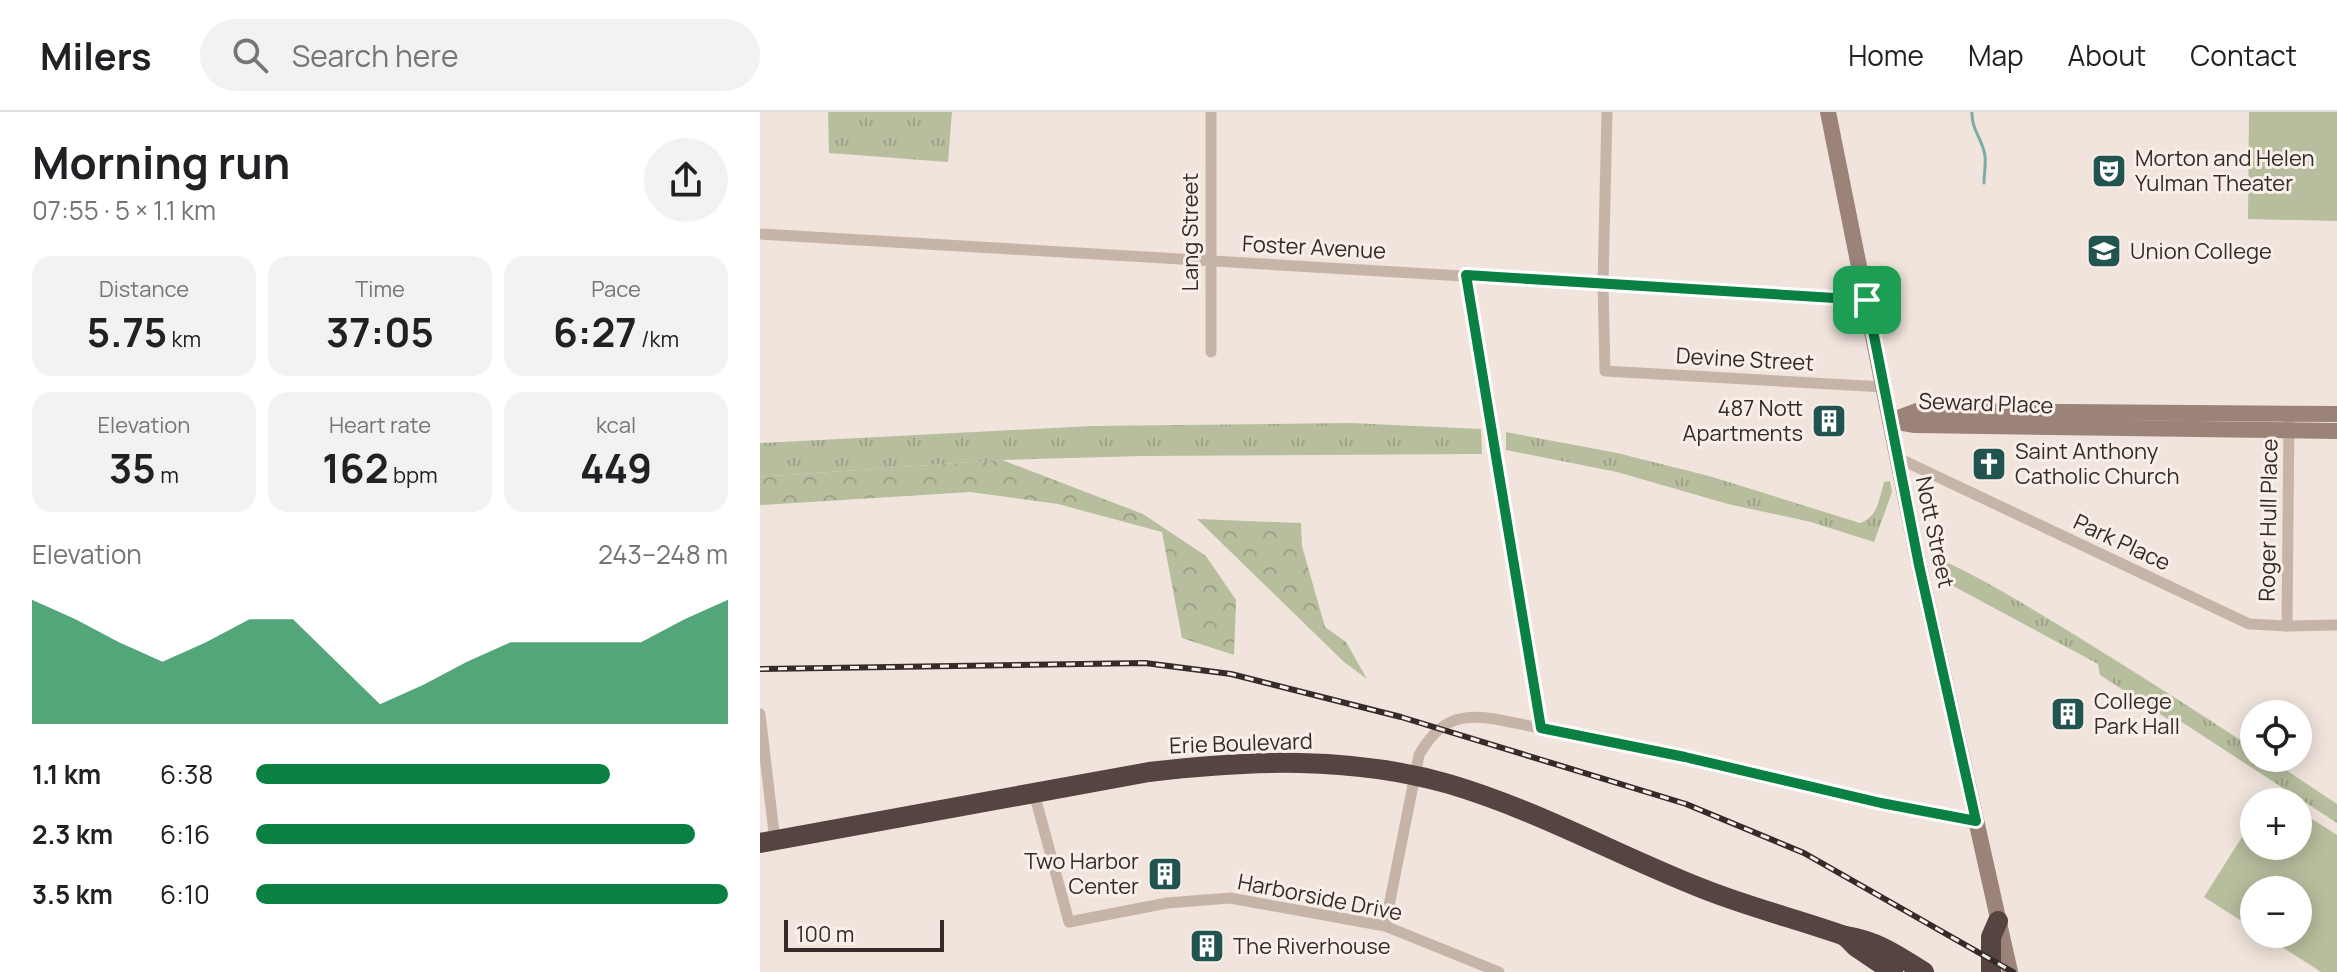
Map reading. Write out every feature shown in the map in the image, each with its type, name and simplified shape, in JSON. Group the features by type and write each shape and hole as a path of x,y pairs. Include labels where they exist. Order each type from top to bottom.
{"highway":[{"name":"Erie Boulevard","path":"767,842 1149,772 1250,762 1332,764 1449,784 1532,813 1701,888 1845,936 1865,939 1924,972"},
{"path":"1998,921 1991,937 2004,969"},
{"name":"Erie Boulevard","path":"1845,936 1893,972"}],"street":[{"name":"Lang Street","path":"1211,112 1211,352"},
{"path":"1603,284 1607,112"},
{"name":"Nott Street","path":"1828,112 1928,607 1998,921"},
{"name":"Foster Avenue","path":"760,234 1867,300"},
{"path":"1466,275 1541,728"},
{"name":"Devine Street","path":"1603,284 1605,371 1884,387"},
{"name":"Seward Place","path":"1890,421 1917,411 2337,414"},
{"name":"Roger Hull Place","path":"2287,626 2289,414"},
{"name":"Seward Place","path":"1890,421 1915,425 2337,431"},
{"name":"Park Place","path":"1898,458 2249,624 2337,625"},
{"path":"760,714 767,842"},
{"path":"1385,926 1419,755 1430,736 1454,719 1475,716 1541,728 1976,821"},
{"name":"Harborside Drive","path":"1034,793 1069,922 1167,903 1230,898 1385,926 1499,972"}],"green space":[{"path":"828,112 952,112 948,162 829,153"},
{"path":"2249,112 2337,112 2337,221 2248,219"},
{"path":"1350,423 1481,429 1482,454 1002,460 760,477 760,443 1092,426"},
{"path":"1506,432 1617,453 1709,476 1860,523 1874,512 1884,482 1890,481 1892,492 1874,542 1811,522 1728,504 1617,472 1506,450"},
{"path":"1002,460 1143,514 1206,556 1236,600 1234,655 1182,638 1162,532 1058,504 970,492 760,505 760,477"},
{"path":"1197,519 1301,523 1302,546 1325,627 1346,642 1367,679 1344,662"},
{"path":"1932,556 1998,589 2062,627 2240,740 2240,760 2177,719 2174,723 2100,675 2098,664 1936,576"},
{"path":"2259,772 2289,772 2337,804 2337,823 2312,807 2312,788 2283,788"},
{"path":"2312,819 2337,835 2337,972 2321,972 2284,948 2312,948 2312,876 2240,876 2240,920 2204,897 2240,840 2240,860 2312,860"}],"waterway":[{"path":"1972,112 1973,124 1985,156 1984,183"}],"railway":[{"path":"760,669 1145,663 1231,674 1401,717 1686,804 1804,853 2013,972"}],"place":[{"name":"Morton and Helen Yulman Theater","path":"2109,171"},
{"name":"Union College","path":"2104,251"},
{"name":"487 Nott Apartments","path":"1829,421"},
{"name":"Saint Anthony Catholic Church","path":"1989,464"},
{"name":"College Park Hall","path":"2068,714"},
{"name":"Two Harbor Center","path":"1165,874"},
{"name":"The Riverhouse","path":"1207,946"}],"route":[{"path":"1466,275 1867,300 1919,565 1976,821 1541,728 1466,275"}]}
